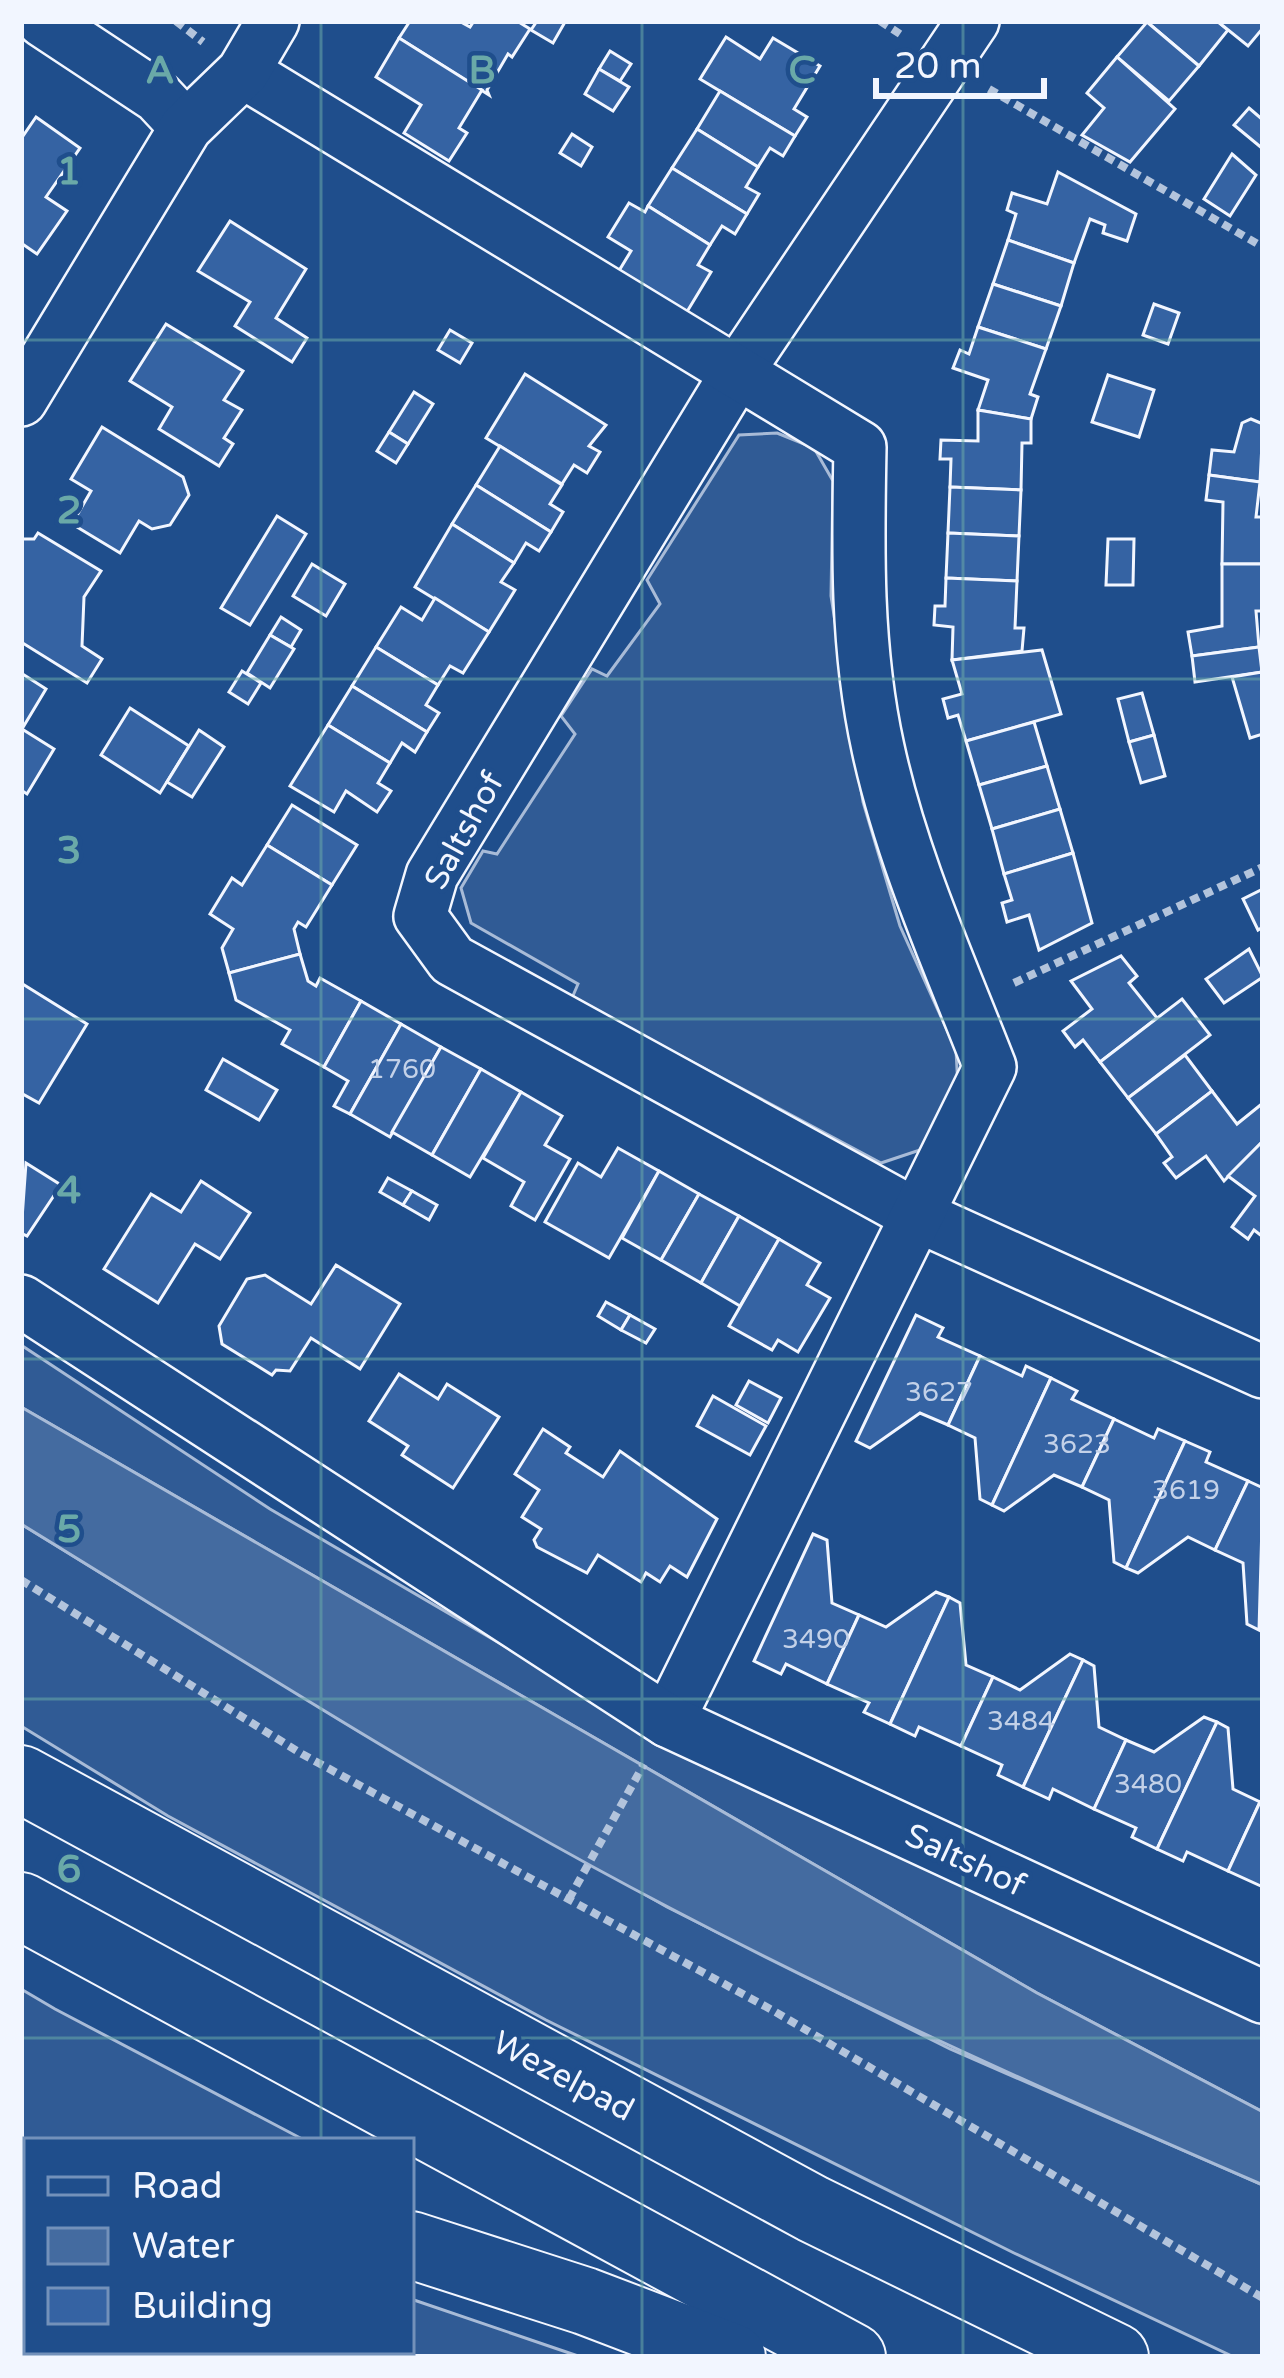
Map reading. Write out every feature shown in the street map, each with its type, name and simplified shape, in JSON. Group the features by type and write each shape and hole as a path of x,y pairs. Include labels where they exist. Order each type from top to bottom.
{"highway":[{"name":"Wezelpad","path":"21,1779 814,2210 1115,2357"},
{"path":"21,1906 852,2357"},
{"path":"414,2246 533,2283 732,2357"}],"street":[{"path":"44,21 158,97 186,127"},
{"path":"21,400 186,127 243,72 274,21"},
{"name":"Saltshof","path":"973,21 738,370 432,875 420,916 452,960 916,1215 1263,1372"},
{"path":"243,72 860,447 857,596 877,746 914,880 990,1067 668,1721"},
{"name":"Saltshof","path":"21,1301 668,1721 1263,1996"}],"path":[{"path":"880,21 942,62 1263,248"},
{"path":"966,1006 1263,868"},
{"path":"21,1580 302,1754 772,2009 1263,2299"},
{"path":"569,1899 668,1721"}],"shaded area":[{"path":"777,433 814,448 833,481 831,596 863,802 900,926 956,1050 958,1088 926,1148 881,1163 572,998 578,984 471,923 461,888 483,851 497,854 575,734 561,716 592,669 607,676 660,604 647,580 739,435"},
{"path":"21,1345 270,1509 701,1761 1263,2025 1263,2112 1037,1993 21,1407"},
{"path":"21,1524 360,1732 667,1907 950,2049 1263,2185 1263,2357 1234,2357 546,2020 168,1816 21,1726"},
{"path":"21,1989 300,2138 24,2138 21,2160"},
{"path":"414,2300 581,2357 127,2354 414,2354"}],"water":[{"path":"21,1407 1037,1993 1263,2112 1263,2185 816,1982 587,1864 423,1770 21,1524"}],"building":[{"path":"410,21 459,21 470,27 474,21 517,21 530,29 512,57 508,54 487,90 489,95 399,38"},
{"path":"537,21 565,22 553,43 531,30"},
{"path":"1217,21 1228,30 1199,66 1147,22"},
{"path":"1217,21 1263,21 1263,28 1248,46"},
{"path":"1147,22 1199,66 1169,101 1117,57"},
{"path":"726,37 760,59 773,38 820,66 794,109 807,117 795,136 700,79"},
{"path":"399,38 482,90 459,128 467,133 449,161 404,133 421,105 376,77"},
{"path":"610,51 631,64 620,81 599,69"},
{"path":"1117,57 1175,109 1130,162 1082,135 1104,108 1087,93"},
{"path":"599,69 629,87 613,111 585,94"},
{"path":"720,91 795,136 783,156 770,148 758,167 697,129"},
{"path":"1249,108 1263,120 1263,149 1234,125"},
{"path":"36,117 80,148 46,197 67,211 37,254 21,243 21,139"},
{"path":"697,129 758,167 746,187 759,194 747,214 672,168"},
{"path":"572,134 592,147 581,166 560,153"},
{"path":"1232,154 1256,175 1230,216 1204,199"},
{"path":"672,168 747,214 735,234 722,226 710,245 648,206"},
{"path":"1058,172 1136,214 1127,241 1103,233 1105,225 1090,219 1074,263 1008,240 1016,214 1007,210 1012,193 1047,204"},
{"path":"629,203 645,212 648,206 710,245 698,265 711,272 685,315 617,274 631,251 608,237"},
{"path":"230,221 306,269 276,318 307,338 292,362 235,326 250,302 198,271"},
{"path":"1008,240 1074,263 1061,306 993,284"},
{"path":"993,284 1061,306 1046,349 978,327"},
{"path":"1154,304 1179,313 1168,344 1143,335"},
{"path":"166,324 243,371 224,400 242,410 224,438 233,444 219,466 159,429 172,407 130,381"},
{"path":"978,327 1046,349 1030,394 1038,397 1031,419 978,410 988,380 953,368 960,350 969,354"},
{"path":"450,330 472,343 460,363 438,350"},
{"path":"525,374 606,425 589,446 600,452 587,473 574,465 562,484 486,438"},
{"path":"1108,375 1154,390 1139,437 1092,422"},
{"path":"414,392 433,404 408,444 389,432"},
{"path":"978,410 1031,419 1031,443 1022,443 1021,490 950,487 951,459 940,459 941,440 978,441"},
{"path":"1251,419 1263,424 1260,482 1209,475 1212,450 1234,452 1242,423"},
{"path":"102,427 183,477 189,495 170,525 152,529 139,521 120,553 72,524 91,491 71,479"},
{"path":"389,432 408,444 396,463 377,451"},
{"path":"500,446 562,485 550,504 563,512 551,532 476,485"},
{"path":"1209,475 1260,482 1256,517 1263,517 1263,564 1222,564 1223,502 1206,500"},
{"path":"476,485 551,532 539,551 526,543 514,563 452,524"},
{"path":"950,487 1021,490 1019,536 948,533"},
{"path":"277,516 306,534 250,625 221,608"},
{"path":"452,524 514,563 501,582 515,590 489,632 415,587"},
{"path":"38,533 101,571 84,597 82,646 102,659 87,683 21,642 21,539 34,539"},
{"path":"948,533 1019,536 1017,581 946,578"},
{"path":"1108,539 1134,539 1133,585 1106,585"},
{"path":"312,564 345,584 326,616 293,596"},
{"path":"1222,564 1263,564 1263,611 1256,611 1259,647 1192,656 1188,632 1222,626"},
{"path":"946,578 1017,581 1015,628 1024,628 1022,651 952,660 953,627 934,625 935,606 945,606"},
{"path":"435,598 489,632 463,673 450,666 438,685 376,647 401,607 422,620"},
{"path":"281,617 301,630 291,647 270,635"},
{"path":"270,635 294,649 270,688 247,673"},
{"path":"376,647 438,685 426,705 439,713 427,732 352,686"},
{"path":"1259,647 1262,672 1195,682 1192,656"},
{"path":"1042,650 1061,714 966,741 958,715 948,718 943,699 962,694 952,660"},
{"path":"242,671 261,683 248,704 229,692"},
{"path":"1262,672 1263,734 1250,738 1232,677"},
{"path":"21,673 46,689 22,729 54,749 27,794 21,790"},
{"path":"352,686 427,732 415,752 402,743 390,763 328,725"},
{"path":"1142,693 1154,735 1129,742 1118,699"},
{"path":"130,708 189,746 160,793 101,755"},
{"path":"1034,722 1047,766 979,785 966,741"},
{"path":"328,725 390,763 378,783 391,791 377,812 346,791 334,812 290,786"},
{"path":"199,730 224,747 192,797 167,782"},
{"path":"1154,735 1165,776 1141,783 1129,742"},
{"path":"1047,766 1060,809 992,829 979,785"},
{"path":"292,805 357,845 332,885 267,845"},
{"path":"1060,809 1073,853 1004,874 992,829"},
{"path":"267,845 332,885 306,927 298,922 294,929 300,954 229,973 222,948 233,929 210,914 232,878 242,885"},
{"path":"1073,853 1092,923 1039,950 1029,915 1007,922 1002,903 1012,900 1004,874"},
{"path":"1263,889 1263,927 1258,930 1243,899"},
{"path":"1249,949 1263,977 1224,1003 1206,979"},
{"path":"300,954 308,981 316,986 320,978 361,1001 324,1067 282,1044 290,1030 236,1000 229,973"},
{"path":"1121,956 1137,976 1129,983 1157,1018 1100,1062 1083,1040 1075,1047 1063,1031 1092,1009 1071,981"},
{"path":"21,983 87,1024 39,1103 21,1093"},
{"path":"1182,999 1210,1035 1128,1098 1100,1062"},
{"path":"361,1001 401,1024 350,1114 334,1106 348,1081 324,1067"},
{"path":"401,1024 441,1047 390,1137 350,1114"},
{"path":"441,1047 481,1069 432,1155 392,1132"},
{"path":"1185,1055 1212,1091 1156,1134 1128,1098"},
{"path":"223,1059 277,1090 259,1120 206,1090"},
{"path":"481,1069 521,1092 470,1177 432,1155"},
{"path":"1212,1091 1237,1124 1263,1103 1263,1141 1224,1181 1206,1156 1176,1178 1164,1163 1172,1157 1156,1134"},
{"path":"521,1092 562,1116 545,1145 570,1159 535,1220 511,1206 524,1182 483,1158"},
{"path":"1263,1141 1263,1237 1254,1230 1248,1239 1232,1227 1255,1196 1228,1176"},
{"path":"618,1148 659,1171 609,1258 545,1222 578,1163 601,1177"},
{"path":"26,1163 61,1185 27,1236 21,1233"},
{"path":"659,1171 699,1194 661,1260 622,1238"},
{"path":"388,1178 412,1191 403,1205 380,1192"},
{"path":"201,1181 250,1213 220,1259 195,1244 158,1303 104,1269 151,1194 181,1212"},
{"path":"412,1191 437,1205 429,1220 403,1205"},
{"path":"699,1194 739,1216 701,1283 661,1260"},
{"path":"739,1216 779,1239 740,1306 701,1283"},
{"path":"779,1239 820,1263 807,1285 830,1298 798,1352 778,1340 772,1350 729,1326"},
{"path":"336,1265 400,1304 360,1369 311,1338 290,1371 276,1370 272,1375 222,1344 219,1326 247,1279 265,1275 311,1304"},
{"path":"606,1302 630,1315 621,1330 598,1316"},
{"path":"630,1315 655,1329 646,1343 621,1330"},
{"path":"916,1315 943,1328 938,1337 980,1356 948,1425 920,1413 870,1448 856,1441"},
{"path":"980,1356 1022,1376 1026,1366 1051,1378 992,1505 980,1499 975,1438 948,1425"},
{"path":"399,1374 438,1399 447,1384 499,1417 453,1488 402,1455 408,1446 369,1421"},
{"path":"1051,1378 1077,1391 1072,1399 1114,1419 1082,1487 1054,1475 1004,1511 992,1505"},
{"path":"749,1381 781,1398 768,1423 736,1405"},
{"path":"713,1396 766,1426 750,1455 697,1426"},
{"path":"1114,1419 1154,1438 1158,1429 1185,1441 1126,1568 1114,1562 1109,1500 1082,1487"},
{"path":"543,1429 570,1447 566,1453 603,1477 620,1451 717,1519 687,1577 670,1566 660,1582 646,1573 641,1582 598,1555 587,1573 537,1547 534,1540 541,1529 522,1517 539,1490 515,1474"},
{"path":"1185,1441 1210,1452 1206,1462 1248,1481 1215,1550 1188,1537 1138,1573 1126,1568"},
{"path":"1248,1481 1263,1488 1259,1630 1247,1624 1243,1563 1215,1550"},
{"path":"813,1534 827,1540 832,1603 859,1615 827,1684 786,1664 781,1674 754,1661"},
{"path":"936,1592 949,1597 890,1724 864,1712 869,1703 827,1684 859,1615 886,1627"},
{"path":"949,1597 960,1603 966,1665 993,1677 961,1746 919,1727 915,1736 890,1724"},
{"path":"1070,1654 1083,1660 1023,1787 998,1775 1002,1765 961,1746 993,1677 1020,1690"},
{"path":"1083,1660 1094,1666 1099,1727 1126,1740 1094,1809 1053,1789 1049,1799 1023,1787"},
{"path":"1204,1717 1217,1722 1157,1849 1132,1837 1136,1828 1094,1809 1126,1740 1154,1752"},
{"path":"1217,1722 1228,1728 1233,1789 1260,1802 1228,1871 1187,1852 1183,1861 1157,1849"},
{"path":"1260,1802 1263,1804 1263,1887 1228,1871"}]}
